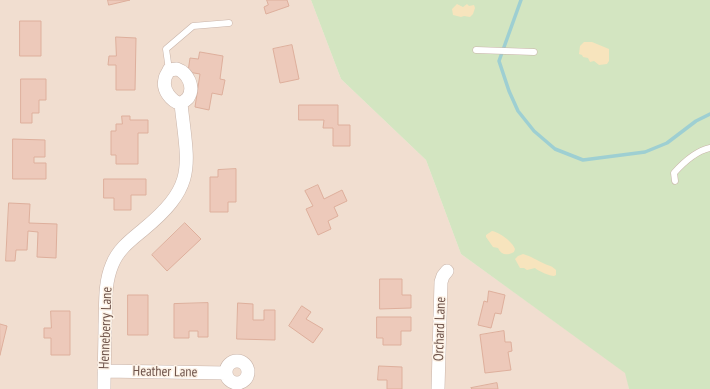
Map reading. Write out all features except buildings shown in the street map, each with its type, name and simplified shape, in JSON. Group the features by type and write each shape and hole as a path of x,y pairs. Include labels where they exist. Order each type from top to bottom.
{"street":[{"path":"177,69 182,71 187,75 190,82 190,91 187,98 180,104 175,102 167,92 164,80 169,70 177,69"},
{"name":"Henneberry Lane","path":"104,389 106,293 112,264 128,242 161,214 174,200 183,184 186,172 186,154 180,104"},
{"name":"Orchard Lane","path":"438,389 441,282 447,271"},
{"name":"Heather Lane","path":"104,371 226,372"}],"lane":[{"path":"169,70 166,49 193,26 229,23"},
{"path":"476,50 534,52"},
{"path":"675,181 674,173 678,169 700,151 710,148"}],"shaded area":[{"path":"0,0 311,0 341,79 426,160 461,254 626,373 629,389 0,389"}],"green space":[{"path":"311,0 710,0 710,389 629,389 625,373 461,254 426,160 341,79"}],"sand":[{"path":"457,4 463,7 467,4 469,6 474,5 475,8 473,14 470,17 453,15 452,9"},
{"path":"584,42 592,42 609,49 609,61 607,64 599,65 594,61 590,62 588,58 579,54 580,46"},
{"path":"492,231 509,240 514,246 514,252 504,254 498,248 493,247 486,237 486,235"},
{"path":"523,254 552,267 556,270 556,275 554,276 547,274 535,268 527,270 520,268 515,259"}],"waterway":[{"path":"521,0 499,61 509,91 518,111 534,131 555,149 583,160 645,152 667,143 696,121 710,114"}]}
